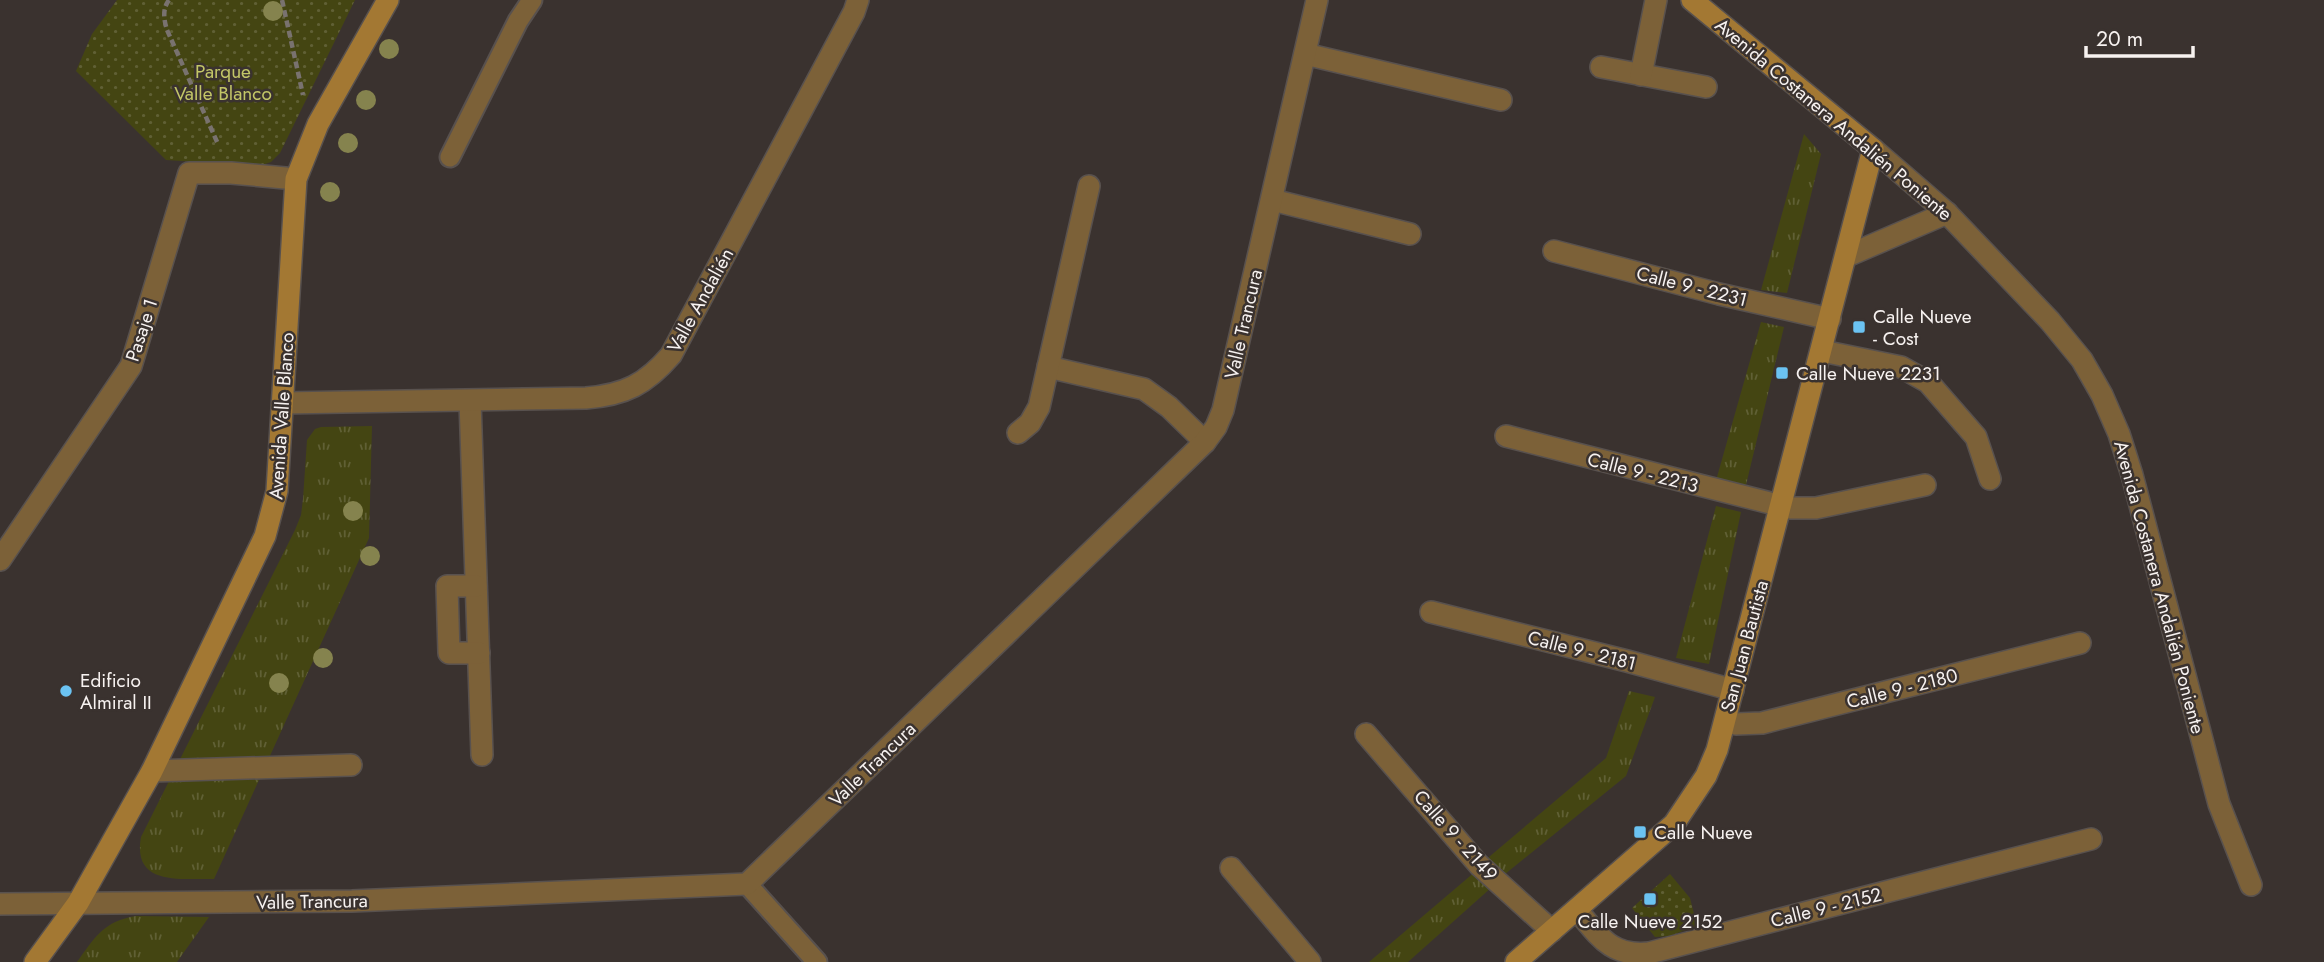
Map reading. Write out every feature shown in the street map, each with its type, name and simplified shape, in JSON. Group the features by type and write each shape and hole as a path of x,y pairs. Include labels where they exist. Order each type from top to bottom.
{"street":[{"name":"Avenida Valle Blanco","path":"35,962 78,903 152,771 265,536 277,491 296,179 318,124 388,0"},
{"name":"Valle Andalién","path":"283,403 607,397 644,381 671,355 855,12 858,0"},
{"name":"Valle Trancura","path":"0,904 352,901 747,884 1205,442 1216,427 1223,410 1317,0"},
{"path":"1641,75 1656,0"},
{"name":"Avenida Costanera Andalién Poniente","path":"1692,0 1947,213 2050,321 2081,360 2102,395 2119,434 2219,804 2251,885"},
{"path":"1305,54 1501,100"},
{"path":"1601,67 1706,87"},
{"name":"San Juan Bautista","path":"1516,962 1674,824 1706,776 1717,750 1733,690 1873,149"},
{"name":"Pasaje 1","path":"0,560 131,366 189,173 231,173 296,179"},
{"path":"1018,433 1030,423 1039,407 1089,186"},
{"path":"1272,200 1410,234"},
{"path":"1847,256 1947,213"},
{"name":"Calle 9 - 2231","path":"1554,251 1719,294 1830,319"},
{"path":"1822,351 1901,368 1928,382 1976,437 1990,479"},
{"path":"1048,367 1144,389 1170,407 1205,442"},
{"path":"470,401 482,755"},
{"name":"Calle 9 - 2213","path":"1506,436 1781,506 1802,509 1925,485"},
{"path":"477,586 447,586 449,653 479,653"},
{"name":"Calle 9 - 2181","path":"1431,612 1627,660 1733,690"},
{"name":"Calle 9 - 2180","path":"1724,721 1736,724 1762,723 2080,643"},
{"name":"Calle 9 - 2149","path":"1366,734 1479,865 1552,931"},
{"path":"152,771 351,765"},
{"name":"Calle 9 - 2152","path":"1577,910 1607,944 1627,953 1649,953 2091,839"},
{"path":"1231,868 1310,962"}],"lane":[{"path":"450,157 531,0"},
{"path":"747,884 817,962"}],"path":[{"path":"169,0 165,5 164,19 167,30 231,173"},
{"path":"282,0 302,92 318,124"}],"green space":[{"name":"Parque Valle Blanco","path":"117,0 355,0 280,153 271,162 259,166 166,160 76,71 92,34"},
{"path":"1804,134 1821,154 1787,293 1761,290"},
{"path":"1761,322 1784,327 1745,489 1715,484"},
{"path":"372,426 369,538 214,879 174,878 152,872 144,865 140,853 141,837 295,530 301,515 307,440 315,429 321,427"},
{"path":"1716,506 1741,512 1709,664 1676,658"},
{"path":"1629,691 1655,697 1626,776 1499,879 1483,862 1606,758"},
{"path":"1476,871 1492,887 1408,962 1369,962"},
{"path":"1670,874 1690,898 1697,926 1669,936 1655,937 1632,908"},
{"path":"136,916 209,917 177,962 77,962 108,926"}],"place":[{"name":"Calle Nueve - Cost","path":"1859,327"},
{"name":"Calle Nueve 2231","path":"1782,373"},
{"name":"Edificio Almiral II","path":"66,691"},
{"name":"Calle Nueve","path":"1640,832"},
{"name":"Calle Nueve 2152","path":"1650,899"}]}
